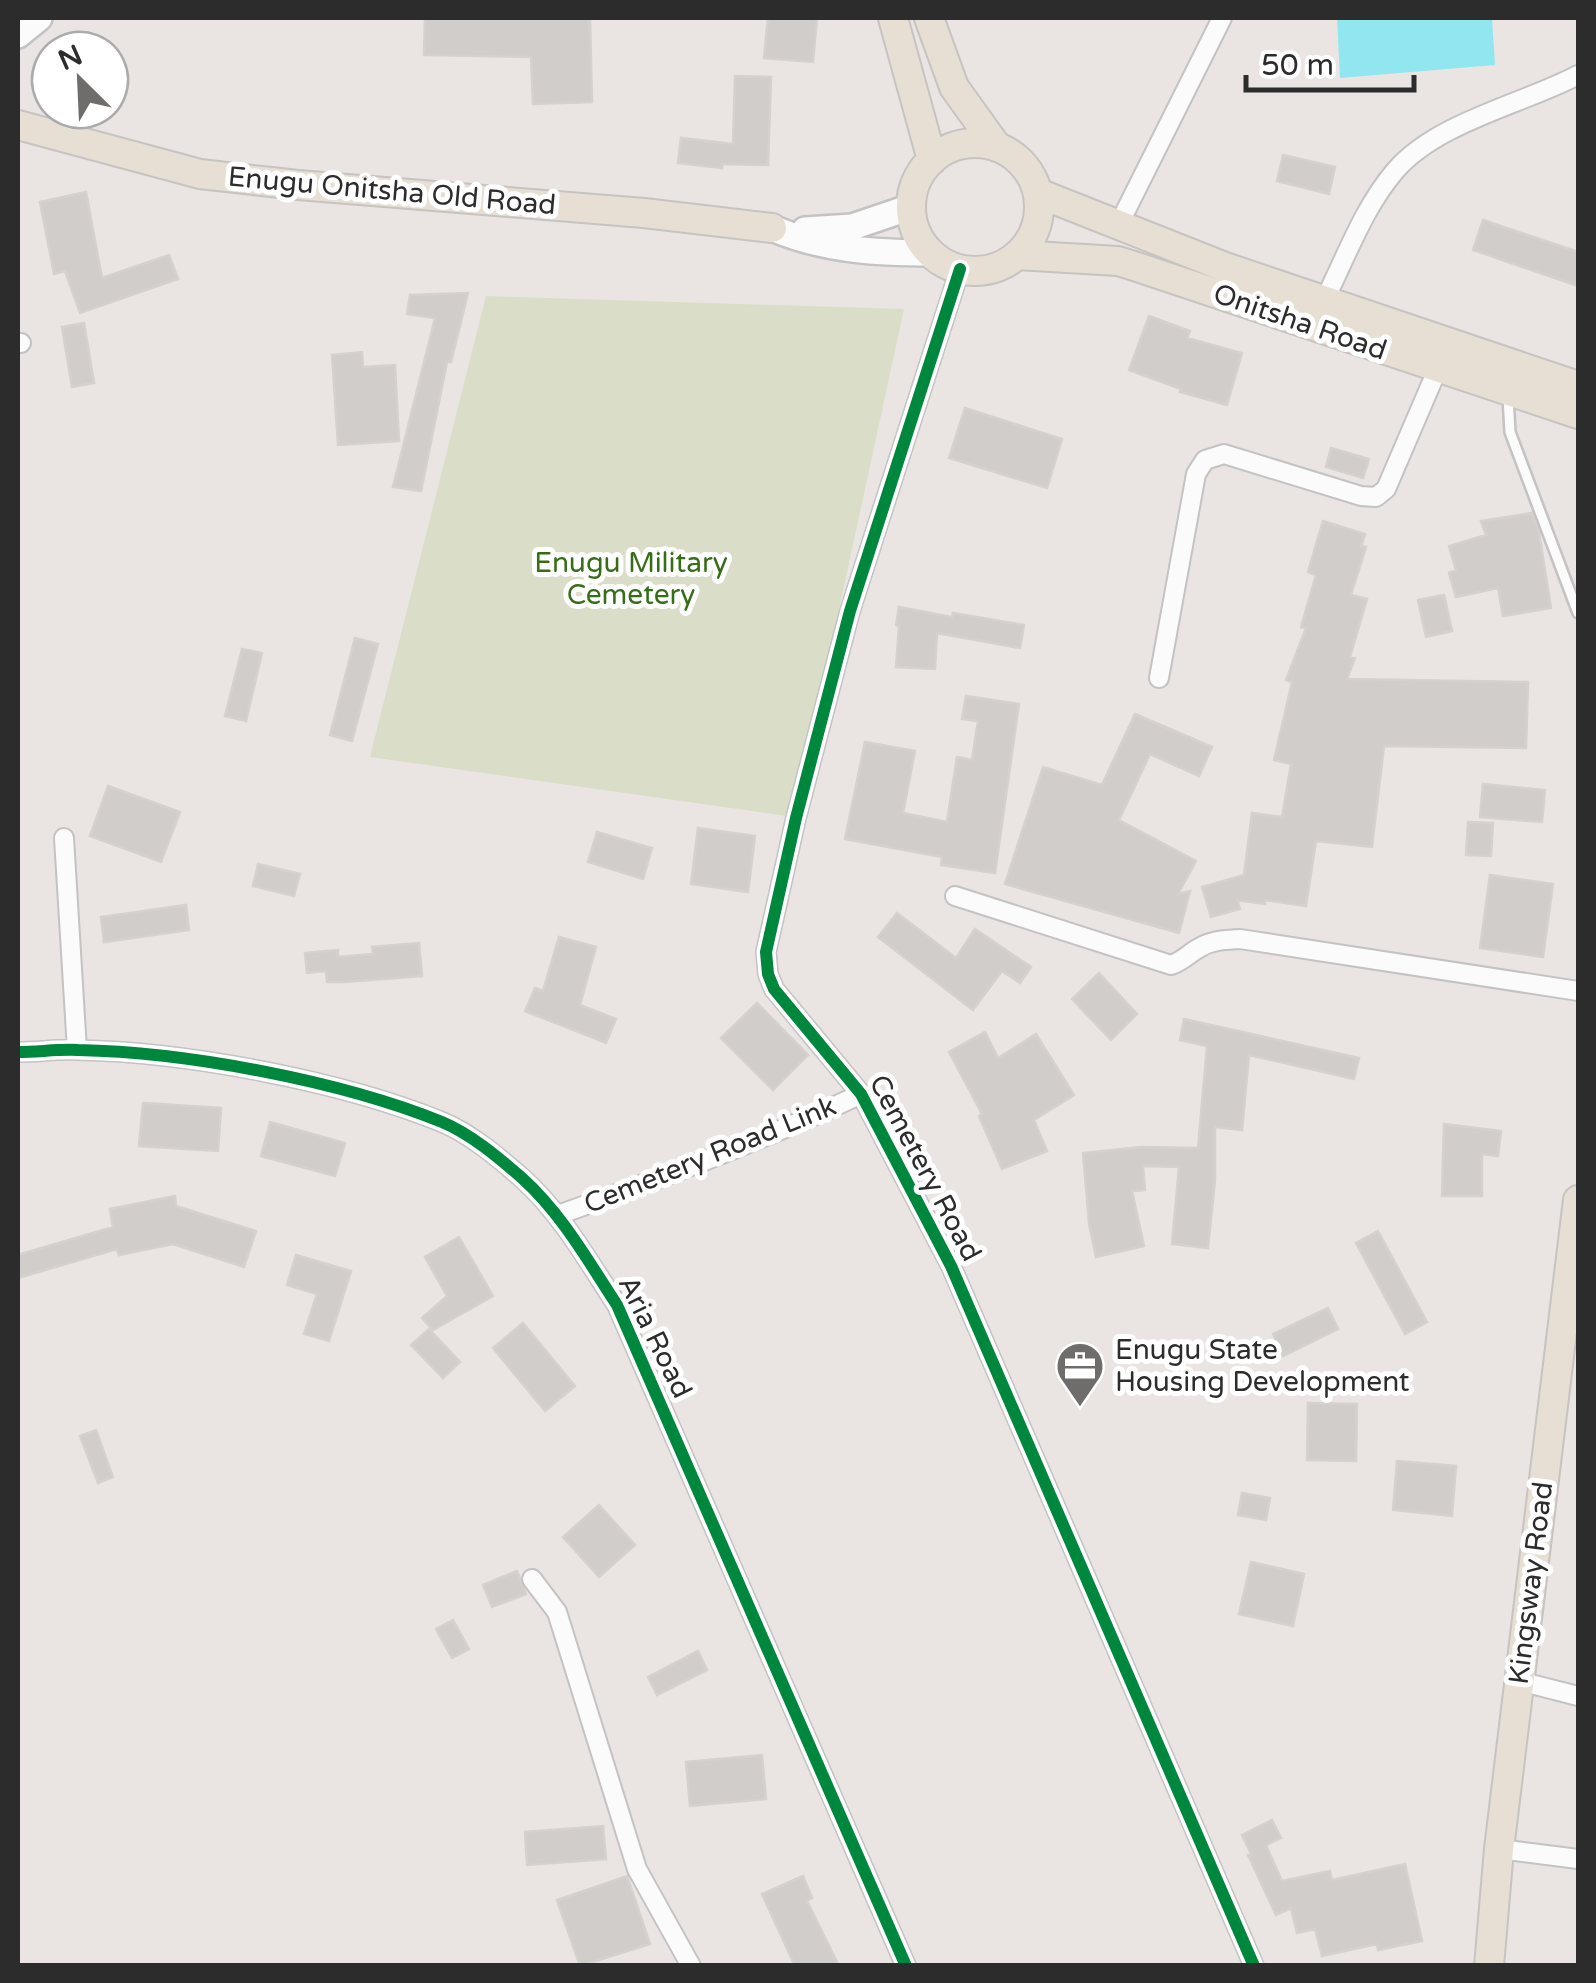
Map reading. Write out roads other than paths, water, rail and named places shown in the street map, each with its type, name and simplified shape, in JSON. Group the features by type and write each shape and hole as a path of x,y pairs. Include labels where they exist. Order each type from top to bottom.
{"main road":[{"path":"18,36 39,18"},
{"path":"892,18 932,160"},
{"path":"772,228 807,242 895,253 931,253 960,269 996,267 1017,255 1036,226 1038,193 1023,165 997,146 954,87 929,18"},
{"name":"Enugu Onitsha Old Road","path":"18,125 200,174 772,228"},
{"path":"931,253 913,224 913,190 932,160 963,144 997,146"},
{"name":"Onitsha Road","path":"1038,193 1191,254 1578,386"},
{"path":"772,228 852,227 911,208"},
{"name":"Onitsha Road","path":"1017,255 1118,262 1578,414"},
{"name":"Kingsway Road","path":"1489,1966 1499,1849 1578,1200"}],"street":[{"path":"1119,224 1222,18"},
{"path":"1325,299 1381,190 1411,156 1467,124 1578,75"},
{"name":"Cemetery Road","path":"960,269 850,611 789,846 766,952 768,974 774,989 861,1094 951,1266 1254,1966"},
{"path":"1159,678 1196,474 1205,460 1224,454 1361,496 1376,497 1386,489 1438,368"},
{"path":"64,838 77,1050"},
{"path":"955,896 1170,966 1218,940 1240,938 1578,990"},
{"name":"Aria Road","path":"18,1052 77,1050 202,1062 314,1084 444,1123 512,1170 558,1215 618,1306 906,1966"},
{"name":"Cemetery Road Link","path":"558,1215 702,1164 861,1094"},
{"path":"532,1579 556,1612 637,1869 691,1966"},
{"path":"1519,1681 1578,1696"},
{"path":"1499,1849 1578,1859"}],"lane":[{"path":"1508,390 1510,432 1578,613"}],"water":[{"path":"1337,18 1492,18 1495,65 1340,78"}],"place":[{"name":"Enugu State Housing Development","path":"1080,1408"}],"park label":[{"name":"Enugu Military Cemetery","path":"631,579"}]}
